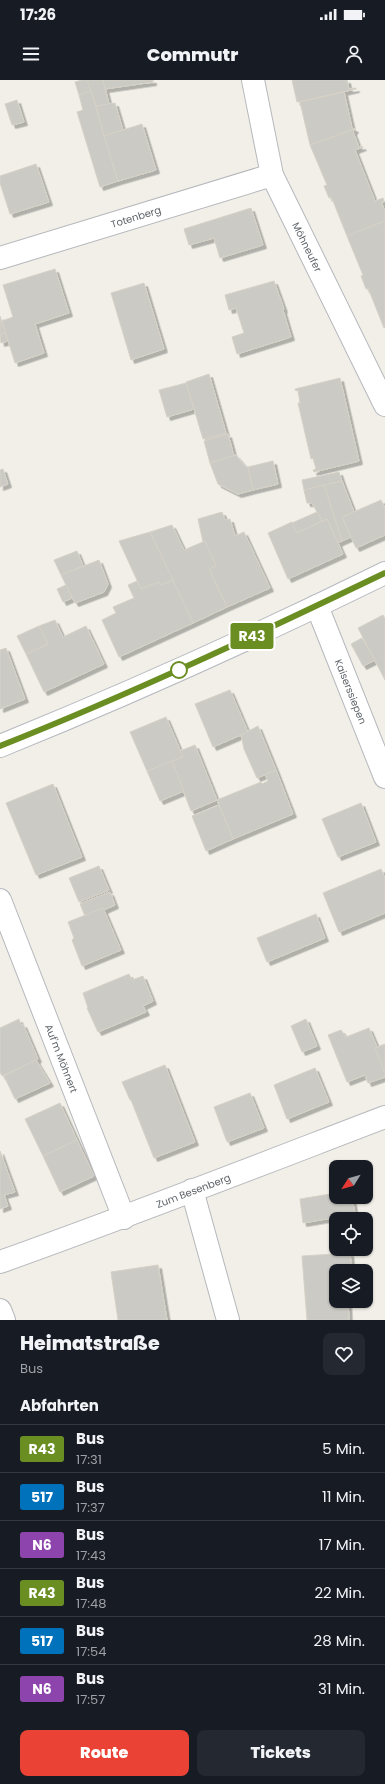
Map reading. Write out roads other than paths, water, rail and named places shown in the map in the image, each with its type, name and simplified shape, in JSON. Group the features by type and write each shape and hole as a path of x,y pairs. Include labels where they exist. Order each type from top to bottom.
{"street":[{"name":"Möhneufer","path":"253,80 272,175 381,398"},
{"name":"Totenberg","path":"0,258 272,175"},
{"path":"0,746 85,712 317,606 385,572"},
{"name":"Kaiserssiepen","path":"317,606 385,777"},
{"name":"Auf'm Möhnert","path":"0,900 124,1218"},
{"name":"Zum Besenberg","path":"0,1262 124,1218 192,1190 385,1118"},
{"path":"192,1190 228,1320"},
{"path":"0,1310 4,1320"}]}
